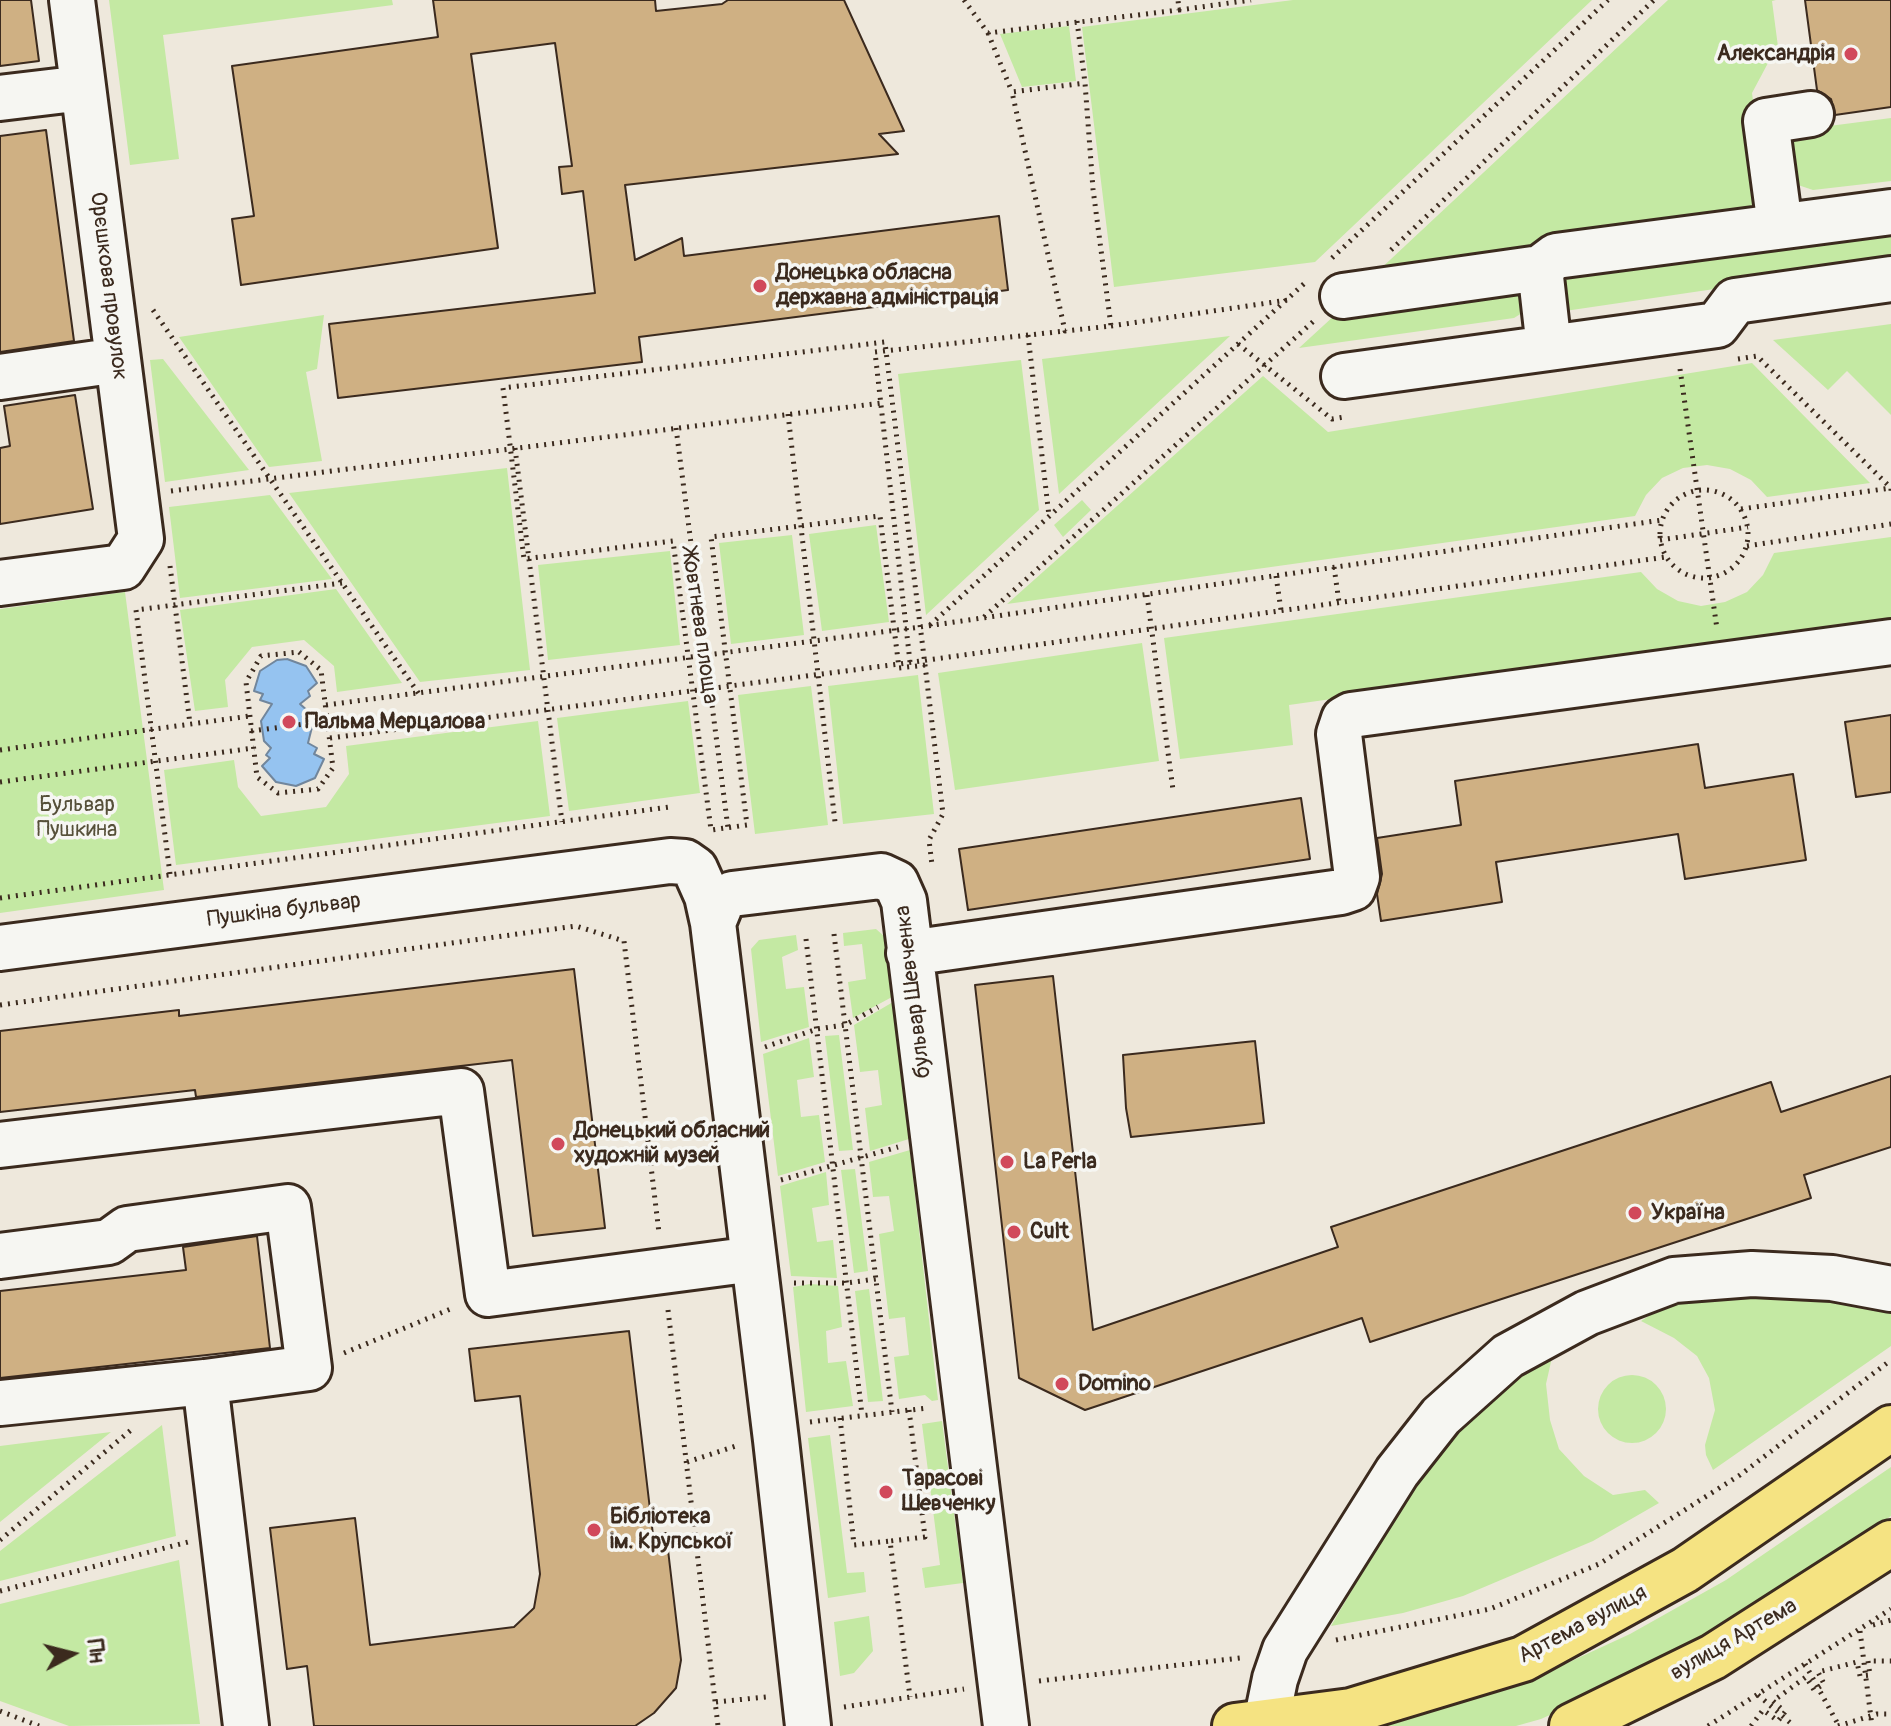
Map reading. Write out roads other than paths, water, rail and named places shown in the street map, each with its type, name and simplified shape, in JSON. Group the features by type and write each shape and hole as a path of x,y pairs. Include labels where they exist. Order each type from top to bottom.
{"main road":[{"name":"Артема вулиця","path":"1250,1724 1351,1711 1523,1659 1685,1570 1891,1428"},
{"name":"вулиця Артема","path":"1572,1726 1713,1657 1891,1543"}],"street":[{"name":"Орєшкова провулок","path":"0,583 123,567 141,539 72,0"},
{"path":"0,98 83,88"},
{"path":"1780,226 1766,121 1811,114"},
{"path":"1325,280 1540,268 1556,256 1891,212"},
{"path":"1540,268 1549,348"},
{"path":"1345,396 1549,348 1717,325 1735,301 1891,279"},
{"path":"0,377 118,360"},
{"path":"909,953 1348,891 1353,888 1357,877 1339,734 1344,719 1360,714 1891,642"},
{"name":"Пушкіна бульвар","path":"0,948 670,861 685,862 695,869 702,881 713,923"},
{"name":"бульвар Шевченка","path":"713,923 722,901 732,894 881,876 896,883 901,890 1006,1726"},
{"path":"713,923 770,1272 806,1713"},
{"path":"0,1145 461,1091 488,1294 770,1272"},
{"path":"0,1256 109,1242 127,1229 288,1207 309,1368 0,1403"},
{"path":"1250,1724 1275,1679 1285,1650 1397,1472 1441,1416 1508,1356 1587,1313 1674,1280 1752,1274 1832,1278 1891,1289"},
{"path":"205,1382 246,1726"}],"water":[{"path":"287,659 306,666 317,683 308,691 310,696 300,704 309,712 313,723 308,743 317,748 314,754 324,759 315,778 296,786 276,782 262,766 270,758 266,755 271,748 264,741 261,721 272,704 260,700 263,694 254,691 260,671 277,660"}],"place":[{"name":"Александрія","path":"1851,54"},
{"name":"Донецька обласна державна адміністрація","path":"760,286"},
{"name":"Пальма Мерцалова","path":"289,722"},
{"name":"Донецький обласний художній музей","path":"558,1144"},
{"name":"La Perla","path":"1007,1162"},
{"name":"Україна","path":"1635,1213"},
{"name":"Cult","path":"1014,1232"},
{"name":"Domino","path":"1062,1384"},
{"name":"Тарасові Шевченку","path":"886,1492"},
{"name":"Бібліотека ім. Крупської","path":"594,1530"}],"park label":[{"name":"Бульвар Пушкина","path":"77,818"}]}
